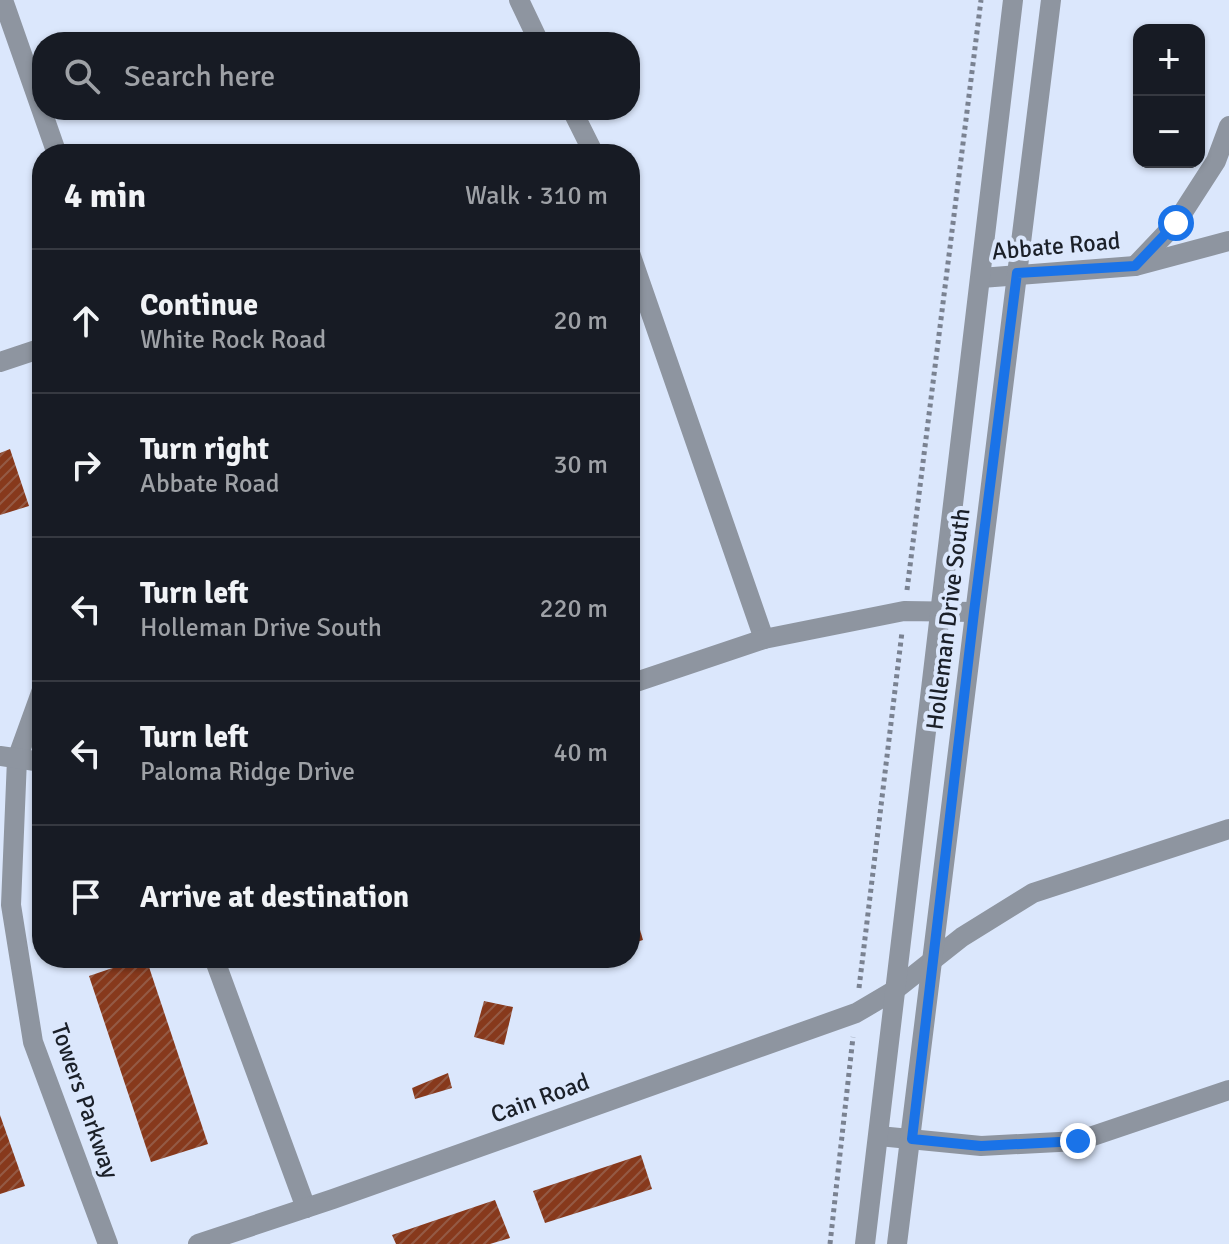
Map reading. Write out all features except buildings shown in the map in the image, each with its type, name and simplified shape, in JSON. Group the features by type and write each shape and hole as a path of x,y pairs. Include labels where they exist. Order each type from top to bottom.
{"street":[{"path":"519,0 534,32"},
{"path":"865,1244 1013,0"},
{"name":"Holleman Drive South","path":"897,1244 1051,0"},
{"path":"3,1 32,83"},
{"path":"45,120 53,144"},
{"path":"577,120 589,144"},
{"path":"1135,266 1176,223 1216,161 1229,126"},
{"name":"Abbate Road","path":"981,278 1135,266 1229,241"},
{"path":"640,282 764,639"},
{"path":"0,362 32,351"},
{"path":"640,681 764,639 904,611 974,612"},
{"name":"Towers Parkway","path":"32,710 8,757 11,905 33,1042 108,1244"},
{"path":"8,757 32,761"},
{"name":"Cain Road","path":"198,1244 856,1013 895,990 962,937 1033,893 1229,829"},
{"path":"218,968 306,1208"},
{"path":"879,1136 981,1146 1078,1141 1229,1090"}],"route":[{"path":"1078,1141 981,1146 912,1139 1017,273 1135,266 1176,223"}]}
